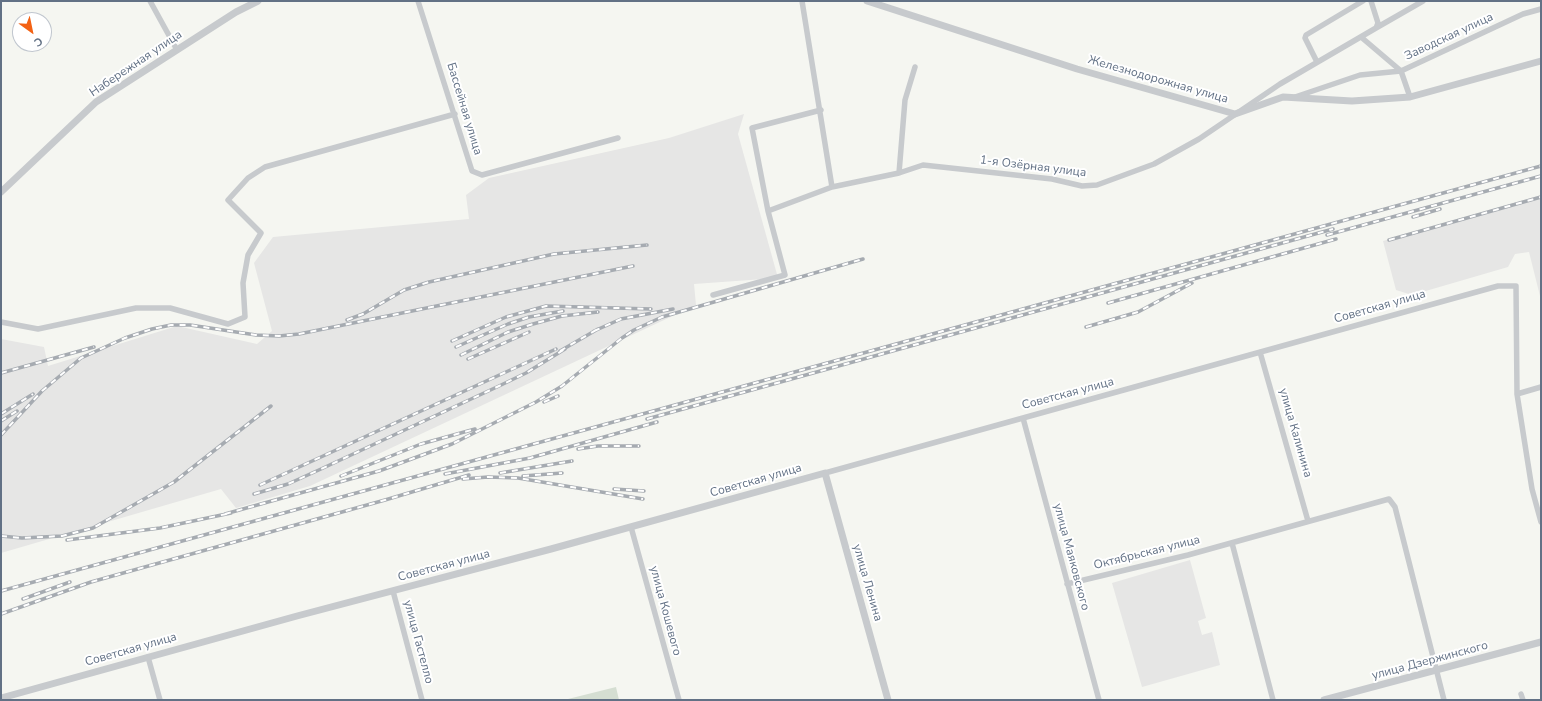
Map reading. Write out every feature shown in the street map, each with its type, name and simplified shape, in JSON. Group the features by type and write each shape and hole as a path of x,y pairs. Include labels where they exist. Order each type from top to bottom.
{"street":[{"path":"150,1 177,50"},
{"name":"Набережная улица","path":"1,192 96,102 236,12 258,1"},
{"name":"Бассейная улица","path":"418,1 472,171 482,175 618,138"},
{"path":"802,1 821,110 832,187"},
{"name":"Железнодорожная улица","path":"867,1 1077,69 1235,114 1283,97 1352,101 1410,97 1541,61"},
{"path":"1317,62 1305,38 1306,35 1363,1"},
{"path":"1371,1 1378,23 1376,28"},
{"name":"1-я Озёрная улица","path":"768,211 832,187 923,165 1052,179 1082,186 1097,185 1154,164 1199,139 1280,84 1423,1"},
{"name":"Заводская улица","path":"1295,97 1360,75 1400,71 1523,14 1541,9"},
{"path":"1361,37 1400,71 1410,97"},
{"path":"899,172 905,100 915,67"},
{"path":"713,295 785,275 768,211 752,128 821,110"},
{"path":"1,322 38,330 143,308 170,308 228,324 245,317 243,283 248,255 261,233 228,200 248,178 265,167 455,114"},
{"name":"Советская улица","path":"1,698 631,527 1498,286 1516,286 1517,394"},
{"name":"улица Калинина","path":"1260,352 1308,521"},
{"path":"1541,387 1517,394 1532,489 1541,522"},
{"name":"улица Маяковского","path":"1023,418 1099,700"},
{"name":"улица Ленина","path":"825,473 888,700"},
{"name":"Октябрьская улица","path":"1067,584 1232,543 1389,499 1395,507 1436,670"},
{"name":"улица Кошевого","path":"631,527 679,700"},
{"path":"1232,543 1273,700"},
{"name":"улица Гастелло","path":"393,591 422,700"},
{"name":"улица Дзержинского","path":"1324,700 1541,642"},
{"path":"148,657 160,700"},
{"path":"1436,670 1444,700"},
{"path":"1521,694 1523,700"}],"shaded area":[{"path":"744,114 738,134 778,278 694,284 696,305 310,486 236,508 221,489 1,553 1,339 44,347 48,366 177,326 257,344 272,331 254,263 273,237 469,219 466,195 489,178 669,138"},
{"path":"1541,195 1541,300 1529,252 1515,254 1508,267 1412,295 1396,290 1383,241"},
{"path":"1190,560 1206,618 1198,621 1202,635 1212,632 1220,665 1142,687 1112,583"},
{"path":"616,687 619,700 564,700"}],"railway":[{"path":"1,591 1541,166"},
{"path":"1327,235 1541,176"},
{"path":"1389,240 1541,197"},
{"path":"1413,217 1440,209"},
{"path":"647,419 1333,229"},
{"path":"1108,303 1336,239"},
{"path":"347,320 363,314 404,290 429,282 554,254 647,245"},
{"path":"225,514 379,471 452,444 536,402 562,386 622,338 634,330 662,317 863,259"},
{"path":"1,435 42,391 81,358 125,338 152,329 171,325 190,325 256,335 279,336 299,334 633,266"},
{"path":"1086,327 1138,312 1192,283"},
{"path":"452,341 506,317 546,306 651,309"},
{"path":"594,331 621,319 673,309"},
{"path":"456,347 508,324 529,317 563,311"},
{"path":"461,355 508,332 533,324 562,316 598,312"},
{"path":"560,351 598,329"},
{"path":"468,359 529,332"},
{"path":"1,373 94,347"},
{"path":"260,485 556,349"},
{"path":"254,494 288,484 321,469 526,373 565,349"},
{"path":"1,414 33,394"},
{"path":"544,402 558,396"},
{"path":"1,536 22,538 62,536 93,528 174,482 271,406"},
{"path":"1,421 17,411"},
{"path":"445,474 530,458 657,422"},
{"path":"341,476 421,444 475,429"},
{"path":"578,449 598,446 639,446"},
{"path":"500,473 572,461"},
{"path":"523,476 562,473"},
{"path":"1,614 91,582 469,475"},
{"path":"463,479 488,477 518,478 643,499"},
{"path":"614,489 644,491"},
{"path":"67,540 160,528 231,513"},
{"path":"23,599 70,582"}]}
